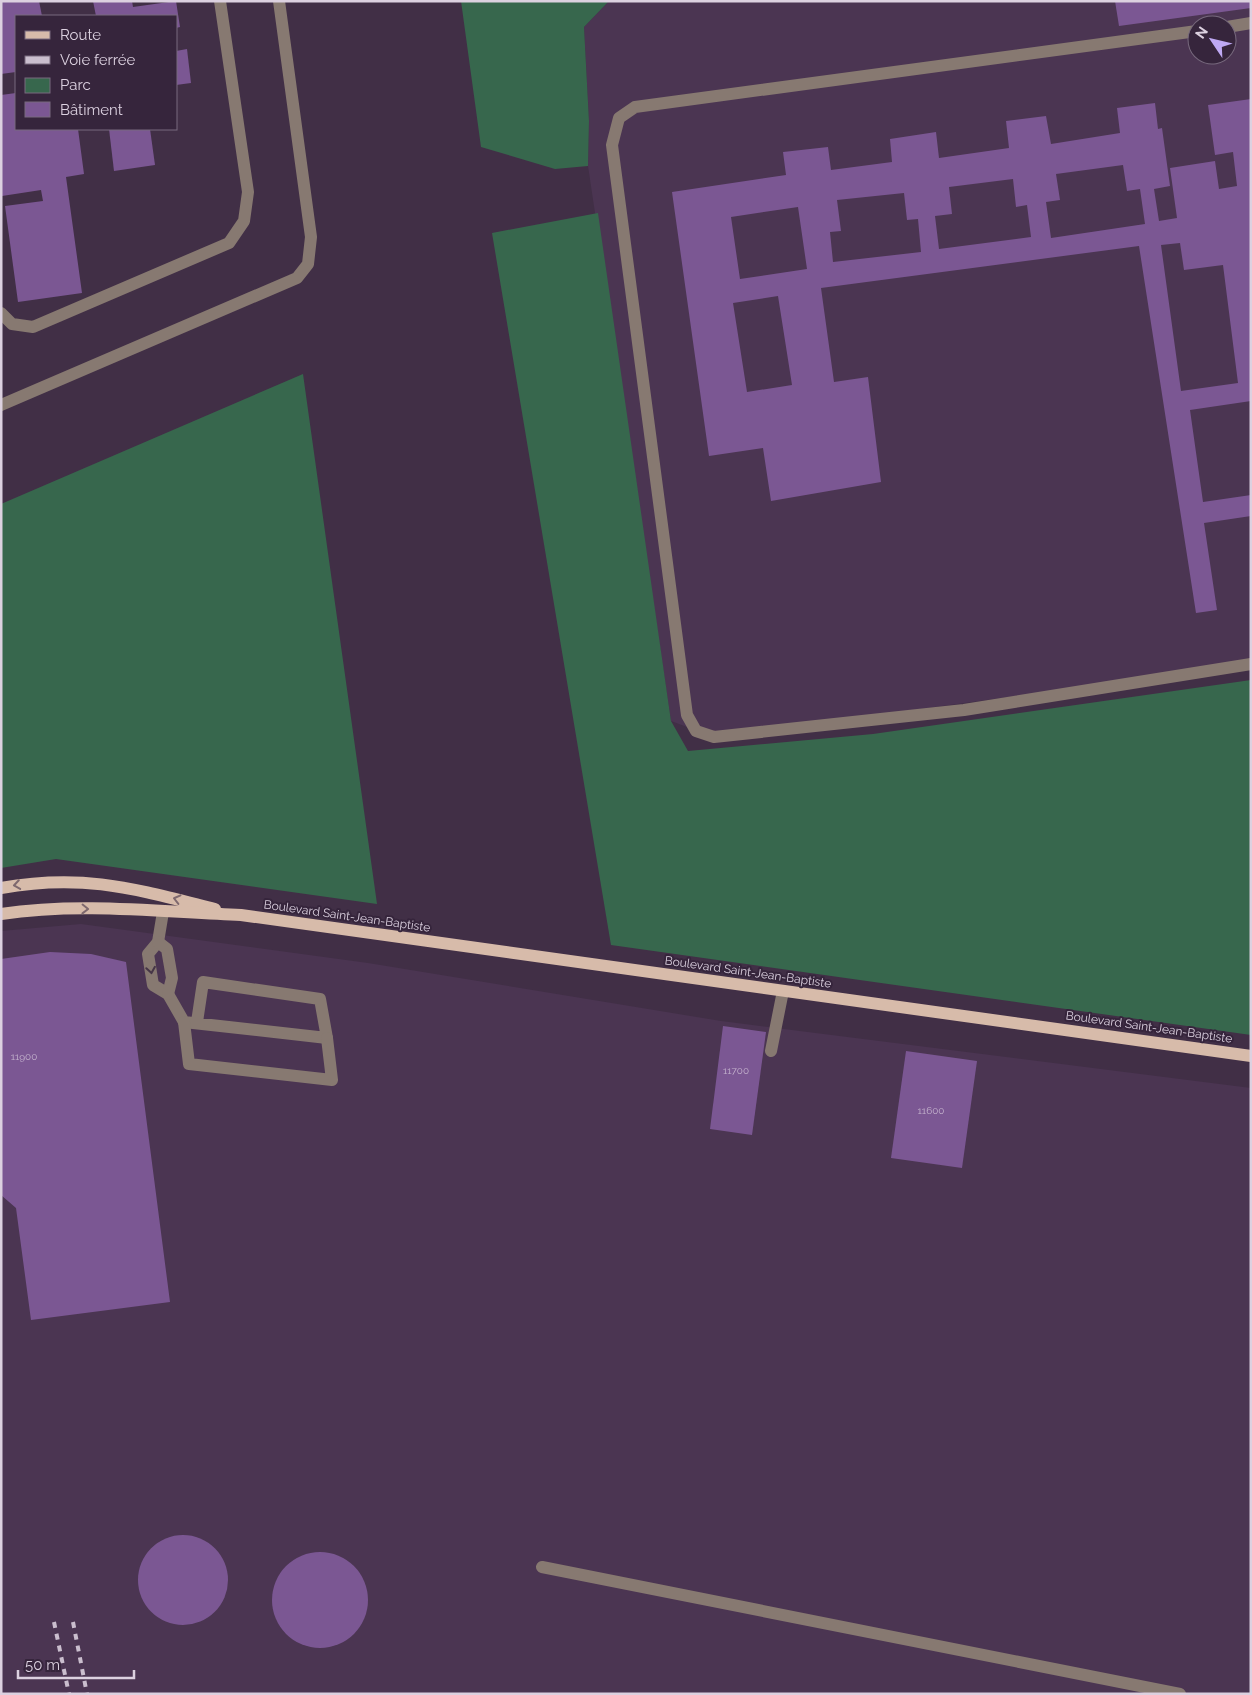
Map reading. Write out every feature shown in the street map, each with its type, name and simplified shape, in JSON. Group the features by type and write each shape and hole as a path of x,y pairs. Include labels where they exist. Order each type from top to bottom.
{"main road":[{"name":"Boulevard Saint-Jean-Baptiste","path":"1,888 48,881 98,882 120,885 241,915"},
{"name":"Boulevard Saint-Jean-Baptiste","path":"1,914 34,910 81,908 241,915 1251,1056"}],"lane":[{"path":"1,313 12,324 33,327 229,243 234,236 244,221 248,192 220,1"},
{"path":"1,405 297,278 308,264 311,238 279,1"},
{"path":"1237,25 1251,23"},
{"path":"1187,32 635,107 619,118 612,145 687,715 696,731 714,737 964,710 1251,664"},
{"path":"162,912 158,942 148,954 153,985 168,994 184,1022 189,1064 332,1080 320,999 203,982 197,1022"},
{"path":"158,942 168,949 172,978 168,994"},
{"path":"771,1051 783,991"},
{"path":"184,1022 327,1038"},
{"path":"542,1567 1180,1694"}],"shaded area":[{"path":"609,1 1251,1 1251,664 714,737 671,721 588,166 589,121 584,27"},
{"path":"81,924 368,963 721,1021 1251,1088 1251,1694 1,1694 1,931"}],"green space":[{"path":"461,1 609,1 584,27 589,121 588,166 555,169 481,147"},
{"path":"598,213 671,721 688,751 873,734 1251,680 1251,1035 611,945 492,233"},
{"path":"303,374 377,904 56,859 1,868 1,504"}],"building":[{"path":"1,1 39,1 42,15 15,15 15,72 1,74"},
{"path":"93,1 132,1 133,7 176,1 180,27 178,28 178,15 96,15"},
{"path":"1115,1 1251,1 1251,8 1187,15 1187,17 1119,26"},
{"path":"187,49 191,83 178,85 178,51"},
{"path":"15,93 15,130 78,130 84,174 66,177 82,293 18,302 5,206 43,201 41,190 2,196 1,95"},
{"path":"1251,99 1251,401 1190,410 1203,502 1251,495 1251,516 1204,523 1217,610 1196,613 1139,246 821,288 834,382 868,377 881,482 771,501 763,448 709,456 672,192 786,175 783,152 828,147 831,170 892,162 890,139 936,132 939,158 1009,148 1006,121 1046,116 1051,144 1120,133 1117,108 1155,103 1158,129 1162,128 1170,186 1154,189 1159,221 1177,218 1170,168 1215,161 1219,189 1237,186 1233,152 1215,155 1208,105","holes":["1123,165 1127,191 1140,189 1145,224 1051,238 1046,202 1060,200 1056,174","1013,179 1016,207 1027,205 1031,237 939,249 935,216 952,214 949,187","904,193 907,220 918,219 921,252 833,262 830,232 841,231 837,200","798,207 807,269 740,279 731,217","1180,243 1184,270 1223,265 1238,383 1181,391 1161,245","778,296 792,385 747,392 733,303"]},
{"path":"109,130 150,130 155,165 114,171"},
{"path":"50,952 91,954 126,962 170,1302 31,1320 16,1208 1,1195 1,959"},
{"path":"723,1026 766,1032 752,1135 710,1129"},
{"path":"906,1051 977,1061 962,1168 891,1158"},
{"path":"183,1535 200,1538 215,1548 225,1563 228,1580 225,1597 215,1612 200,1622 183,1625 166,1622 151,1612 141,1597 138,1580 141,1563 151,1548 166,1538"},
{"path":"320,1552 338,1556 354,1566 364,1582 368,1600 364,1618 354,1634 338,1644 320,1648 302,1644 286,1634 276,1618 272,1600 276,1582 286,1566 302,1556"}],"railway":[{"path":"54,1622 69,1694"},
{"path":"73,1622 87,1694"}]}
